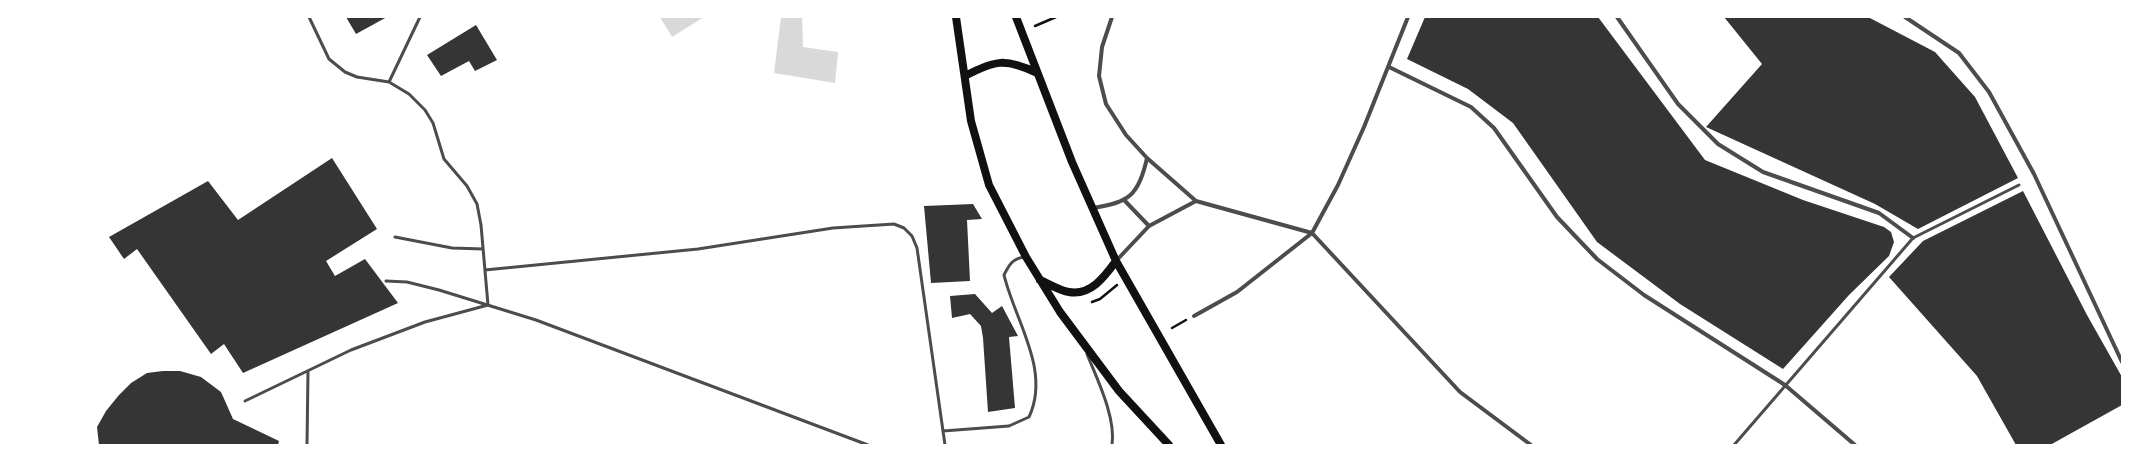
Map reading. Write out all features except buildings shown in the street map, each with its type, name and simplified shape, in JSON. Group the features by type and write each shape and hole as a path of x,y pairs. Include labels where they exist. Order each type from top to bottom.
{"main road":[{"path":"956,17 971,121 989,185 1026,257 1084,344 1119,391 1169,445"},
{"path":"1016,17 1072,162 1116,261 1221,445"},
{"path":"965,76 986,65 1000,61 1018,64 1037,73"},
{"path":"1040,280 1069,292 1081,292 1103,279 1116,261"}],"street":[{"path":"1112,17 1102,47 1099,76 1106,104 1126,135 1147,158 1196,201 1312,233 1460,392 1531,445"},
{"path":"1194,316 1237,292 1312,233 1341,177 1389,67 1408,17"},
{"path":"1617,17 1678,104 1718,144 1763,172 1879,213 1913,238"},
{"path":"1905,17 1959,53 1989,92 2034,174 2122,362"},
{"path":"1389,67 1471,107 1494,128 1557,217 1597,259 1644,295 1785,385 1855,445"},
{"path":"1092,208 1125,201 1137,188 1143,175 1147,158"},
{"path":"1125,201 1148,226"},
{"path":"1116,261 1148,226 1196,201"}],"lane":[{"path":"309,17 329,59 351,74 389,82 409,94 425,110 433,123 444,159 467,186 477,204 488,305"},
{"path":"389,82 420,17"},
{"path":"1734,445 1913,238 2019,185"},
{"path":"485,270 698,249 833,228 894,224 904,228 912,236 917,248 945,445"},
{"path":"396,237 452,248 483,249"},
{"path":"943,431 1009,426 1029,417 1035,404 1035,369 1004,275 1010,263 1018,258 1026,257"},
{"path":"386,281 407,282 536,320 868,445"},
{"path":"245,401 351,350 425,322 488,305"},
{"path":"1084,344 1103,395 1113,436 1112,445"},
{"path":"307,445 308,371"}],"path":[{"path":"1035,26 1056,17"},
{"path":"1172,328 1194,316"}],"shaded area":[{"path":"660,17 704,17 672,37"},
{"path":"781,17 802,17 803,47 838,52 835,83 774,73"}]}
